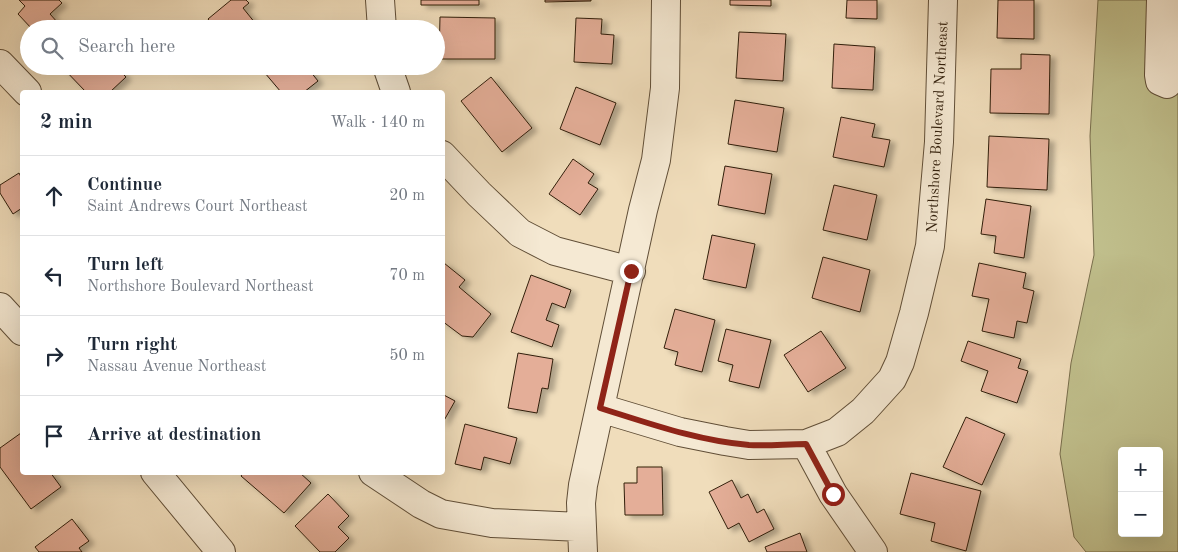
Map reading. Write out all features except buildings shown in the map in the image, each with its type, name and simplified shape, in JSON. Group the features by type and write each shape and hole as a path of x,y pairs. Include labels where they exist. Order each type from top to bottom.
{"street":[{"path":"377,0 380,20"},
{"path":"378,475 441,514 582,540 581,503 583,485 657,152 665,88 666,0"},
{"name":"Northshore Boulevard Northeast","path":"600,408 680,432 724,442 749,445 806,444 837,432 863,411 892,379 900,362 914,313 930,246 939,142 943,0"},
{"path":"1161,0 1159,74 1160,81 1167,84 1172,76 1175,62 1177,0"},
{"path":"0,64 25,90"},
{"path":"390,75 395,90"},
{"path":"445,158 485,201 520,233 555,251 631,271"},
{"path":"0,307 20,329"},
{"path":"806,444 833,494 873,552"},
{"path":"157,475 221,552"}],"shaded area":[{"path":"1098,0 1178,0 1178,552 1086,552 1074,537 1060,454 1071,363 1094,255 1090,136"}],"route":[{"path":"631,271 600,408 680,432 724,442 749,445 806,444 833,494"}]}
